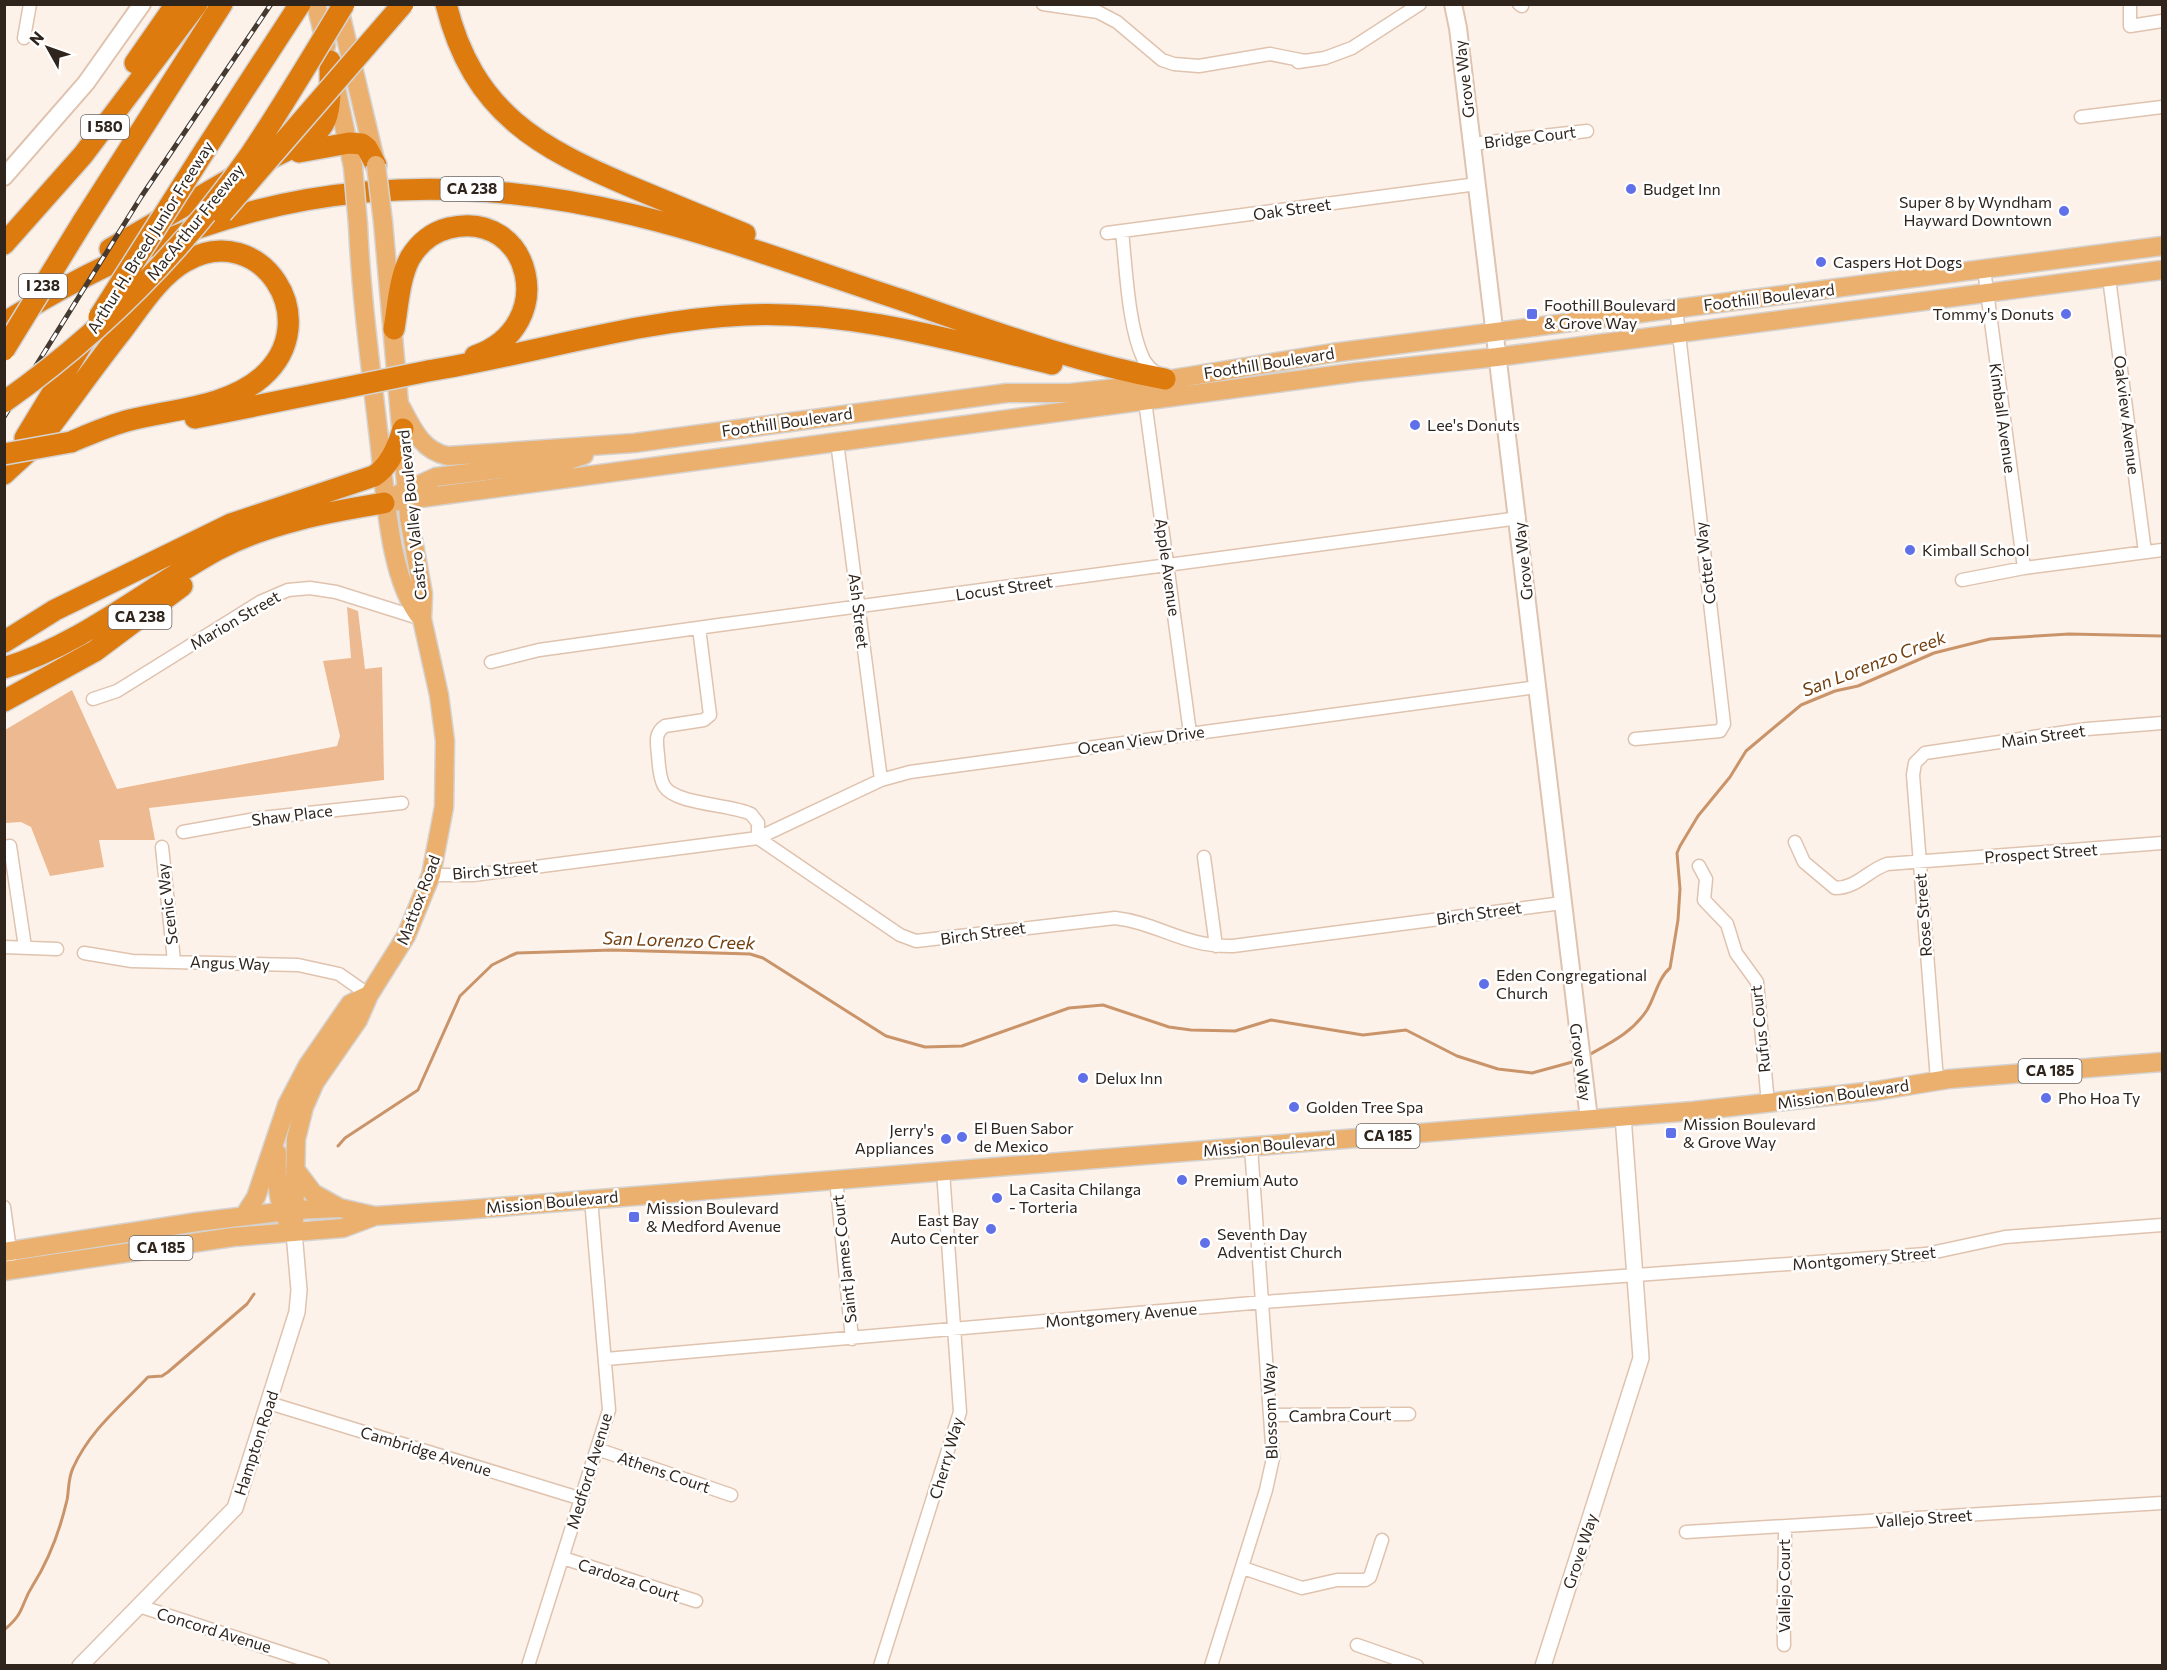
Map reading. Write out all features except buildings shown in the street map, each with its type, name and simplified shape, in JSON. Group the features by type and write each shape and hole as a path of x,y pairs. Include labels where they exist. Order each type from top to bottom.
{"highway":[{"path":"55,189 116,92 176,4"},
{"name":"I 580","path":"4,244 55,189 197,4"},
{"name":"I 238","path":"4,350 222,4"},
{"name":"MacArthur Freeway","path":"4,402 119,309 175,251 251,153 344,4"},
{"path":"175,251 213,221 233,200 402,4"},
{"path":"446,4 462,51 484,87 514,122 549,149 624,184 948,316"},
{"name":"Arthur H. Breed Junior Freeway","path":"4,473 205,150 296,11"},
{"path":"4,323 68,274 246,171 309,140 323,129 330,107 330,61"},
{"path":"246,171 302,152 349,143 362,144 367,148 376,165"},
{"name":"CA 238","path":"4,323 107,263 214,221 321,196 430,188 539,196 635,215 724,240 1095,365 1165,379"},
{"path":"394,329 406,266 417,248 427,239 452,228 473,226 495,234 512,247 522,263 528,287 526,304 517,325 502,341 481,354 428,371"},
{"path":"4,473 42,437 132,318 180,264 200,254 225,252 255,261 275,278 286,301 289,326 280,355 261,378 248,387 225,397 129,420 71,442"},
{"path":"4,454 675,321 721,316 786,314 841,318 888,325 1106,376 1165,379"},
{"path":"4,642 44,616 122,575 241,520 370,478 382,471 402,429"},
{"name":"CA 238","path":"4,701 85,657 213,564 273,529 335,511 384,503"},
{"path":"101,621 118,602 179,563 284,506"},
{"path":"10,666 62,645 216,551 273,529"}],"main road":[{"path":"4,177 86,83 142,4"},
{"name":"Castro Valley Boulevard","path":"316,4 353,167 362,302 384,503 403,590 411,607 422,619"},
{"name":"Castro Valley Boulevard","path":"338,4 376,165 394,329 407,494 423,594 422,619"},
{"name":"Grove Way","path":"1453,4 1519,518 1562,903 1589,1119"},
{"name":"Foothill Boulevard","path":"407,494 436,477 566,461 602,446 1007,393 1088,391 1332,352 2163,246"},
{"name":"Foothill Boulevard","path":"407,494 837,442 1358,372 1679,334 2163,270"},
{"path":"401,407 419,438 429,448 443,455 466,456 602,446"},
{"name":"CA 238","path":"384,503 407,494"},
{"name":"Mattox Road","path":"289,1211 295,1169 296,1139 310,1092 358,1020 369,995 406,936 430,875 443,821 446,754 441,706 422,619"},
{"name":"Mattox Road","path":"244,1216 256,1197 287,1105 308,1065 350,1004 369,995"},
{"name":"Mission Boulevard","path":"8,1271 233,1237 343,1228 375,1216 1768,1104 1938,1080 2163,1062"},
{"name":"Mattox Road","path":"278,1136 276,1169 294,1232"},
{"path":"295,1169 313,1193 340,1208"},
{"name":"Mission Boulevard","path":"7,1252 289,1211 340,1208 375,1216"}],"street":[{"path":"24,38 30,4"},
{"path":"1043,4 1098,12 1130,32 1162,60 1174,64 1199,66 1270,54 1305,61 1325,58 1352,48 1420,4"},
{"path":"2130,7 2130,26 2163,21"},
{"path":"2081,117 2163,107"},
{"name":"Bridge Court","path":"1472,144 1587,131"},
{"name":"Oak Street","path":"1107,233 1477,184"},
{"path":"1122,232 1131,305 1140,352 1146,363 1165,379"},
{"name":"Kimball Avenue","path":"1984,269 2024,568"},
{"name":"Oakview Avenue","path":"2109,278 2145,552"},
{"name":"Cotter Way","path":"1635,739 1720,731 1724,724 1676,309"},
{"name":"Apple Avenue","path":"1145,401 1190,733"},
{"name":"Ash Street","path":"837,442 881,780"},
{"name":"Locust Street","path":"491,662 539,650 1519,518"},
{"path":"1962,580 2024,568 2163,550"},
{"name":"Marion Street","path":"93,699 117,691 260,602 288,590 310,588 336,592 422,619"},
{"path":"699,628 710,715 704,720 665,726 660,729 656,738 661,778 667,790 678,796 751,814 758,824 758,838"},
{"name":"Ocean View Drive","path":"758,838 881,780 910,772 1537,687"},
{"name":"Main Street","path":"1926,754 2087,729 2163,723"},
{"name":"Rose Street","path":"1926,754 1918,758 1913,769 1938,1080"},
{"name":"Shaw Place","path":"183,832 261,818 402,803"},
{"name":"Birch Street","path":"430,875 474,874 758,838 908,939 924,941 1115,918 1142,923 1188,942 1216,946 1562,903"},
{"name":"Prospect Street","path":"1795,842 1804,862 1835,888 1847,888 1875,869 1887,864 2163,843"},
{"path":"7,846 25,947"},
{"name":"Scenic Way","path":"162,847 174,961"},
{"path":"1204,857 1216,946"},
{"name":"Rufus Court","path":"1699,866 1706,879 1704,900 1727,924 1736,953 1757,982 1768,1104"},
{"path":"4,947 57,949"},
{"name":"Angus Way","path":"84,952 132,960 292,965 327,970 353,982 369,995"},
{"name":"Grove Way","path":"1543,1665 1638,1372 1641,1342 1623,1116"},
{"name":"Blossom Way","path":"1211,1665 1270,1479 1274,1444 1251,1147"},
{"name":"Cherry Way","path":"880,1665 958,1423 960,1385 943,1171"},
{"name":"Saint James Court","path":"836,1179 852,1339"},
{"name":"Medford Avenue","path":"528,1665 609,1410 591,1199"},
{"path":"4,1207 8,1271"},
{"name":"Montgomery Street","path":"1636,1276 1926,1254 2005,1237 2163,1225"},
{"name":"Hampton Road","path":"80,1665 235,1508 297,1312 299,1290 294,1232"},
{"name":"Montgomery Avenue","path":"606,1359 1264,1302 1636,1276"},
{"name":"Cambridge Avenue","path":"269,1403 582,1499"},
{"name":"Cambra Court","path":"1272,1415 1409,1414"},
{"name":"Athens Court","path":"597,1449 731,1495"},
{"name":"Vallejo Street","path":"1686,1532 2163,1503"},
{"name":"Vallejo Court","path":"1784,1645 1782,1597 1786,1583 1785,1527"},
{"path":"1243,1568 1302,1588 1337,1580 1365,1580 1370,1576 1382,1540"},
{"name":"Cardoza Court","path":"562,1558 696,1601"},
{"name":"Concord Avenue","path":"139,1606 323,1665"},
{"path":"1357,1645 1417,1665"}],"shaded area":[{"path":"347,607 358,611 365,669 382,667 384,780 149,808 155,840 99,840 104,867 50,876 31,827 21,822 5,823 5,730 72,690 117,789 337,746 340,736 323,661 351,658"}],"waterway":[{"name":"San Lorenzo Creek","path":"1587,1056 1620,1037 1635,1025 1647,1010 1660,982 1670,968 1678,920 1680,889 1677,853 1698,816 1730,777 1746,751 1801,705 1835,691 1858,686 1934,653 1990,639 2069,634 2162,636"},
{"name":"San Lorenzo Creek","path":"338,1146 345,1138 418,1090 460,996 492,965 517,953 612,950 750,954 763,958 886,1036 925,1047 962,1046 1069,1008 1103,1005 1169,1027 1191,1030 1235,1031 1271,1020 1363,1035 1406,1030 1457,1056 1498,1069 1532,1073 1576,1061"},
{"name":"San Lorenzo Creek","path":"4,1630 19,1613 49,1554 58,1533 67,1500 71,1472 88,1442 148,1377 162,1376 168,1372 247,1304 254,1294"}],"railway":[{"path":"4,417 141,197 271,4"}],"place":[{"name":"Budget Inn","path":"1631,189"},
{"name":"Super 8 by Wyndham Hayward Downtown","path":"2064,211"},
{"name":"Caspers Hot Dogs","path":"1821,262"},
{"name":"Foothill Boulevard & Grove Way","path":"1532,314"},
{"name":"Tommy's Donuts","path":"2066,314"},
{"name":"Lee's Donuts","path":"1415,425"},
{"name":"Kimball School","path":"1910,550"},
{"name":"Eden Congregational Church","path":"1484,984"},
{"name":"Delux Inn","path":"1083,1078"},
{"name":"Pho Hoa Ty","path":"2046,1098"},
{"name":"Golden Tree Spa","path":"1294,1107"},
{"name":"Mission Boulevard & Grove Way","path":"1671,1133"},
{"name":"El Buen Sabor de Mexico","path":"962,1137"},
{"name":"Jerry's Appliances","path":"946,1139"},
{"name":"Premium Auto","path":"1182,1180"},
{"name":"La Casita Chilanga - Torteria","path":"997,1198"},
{"name":"Mission Boulevard & Medford Avenue","path":"634,1217"},
{"name":"East Bay Auto Center","path":"991,1229"},
{"name":"Seventh Day Adventist Church","path":"1205,1243"}]}
